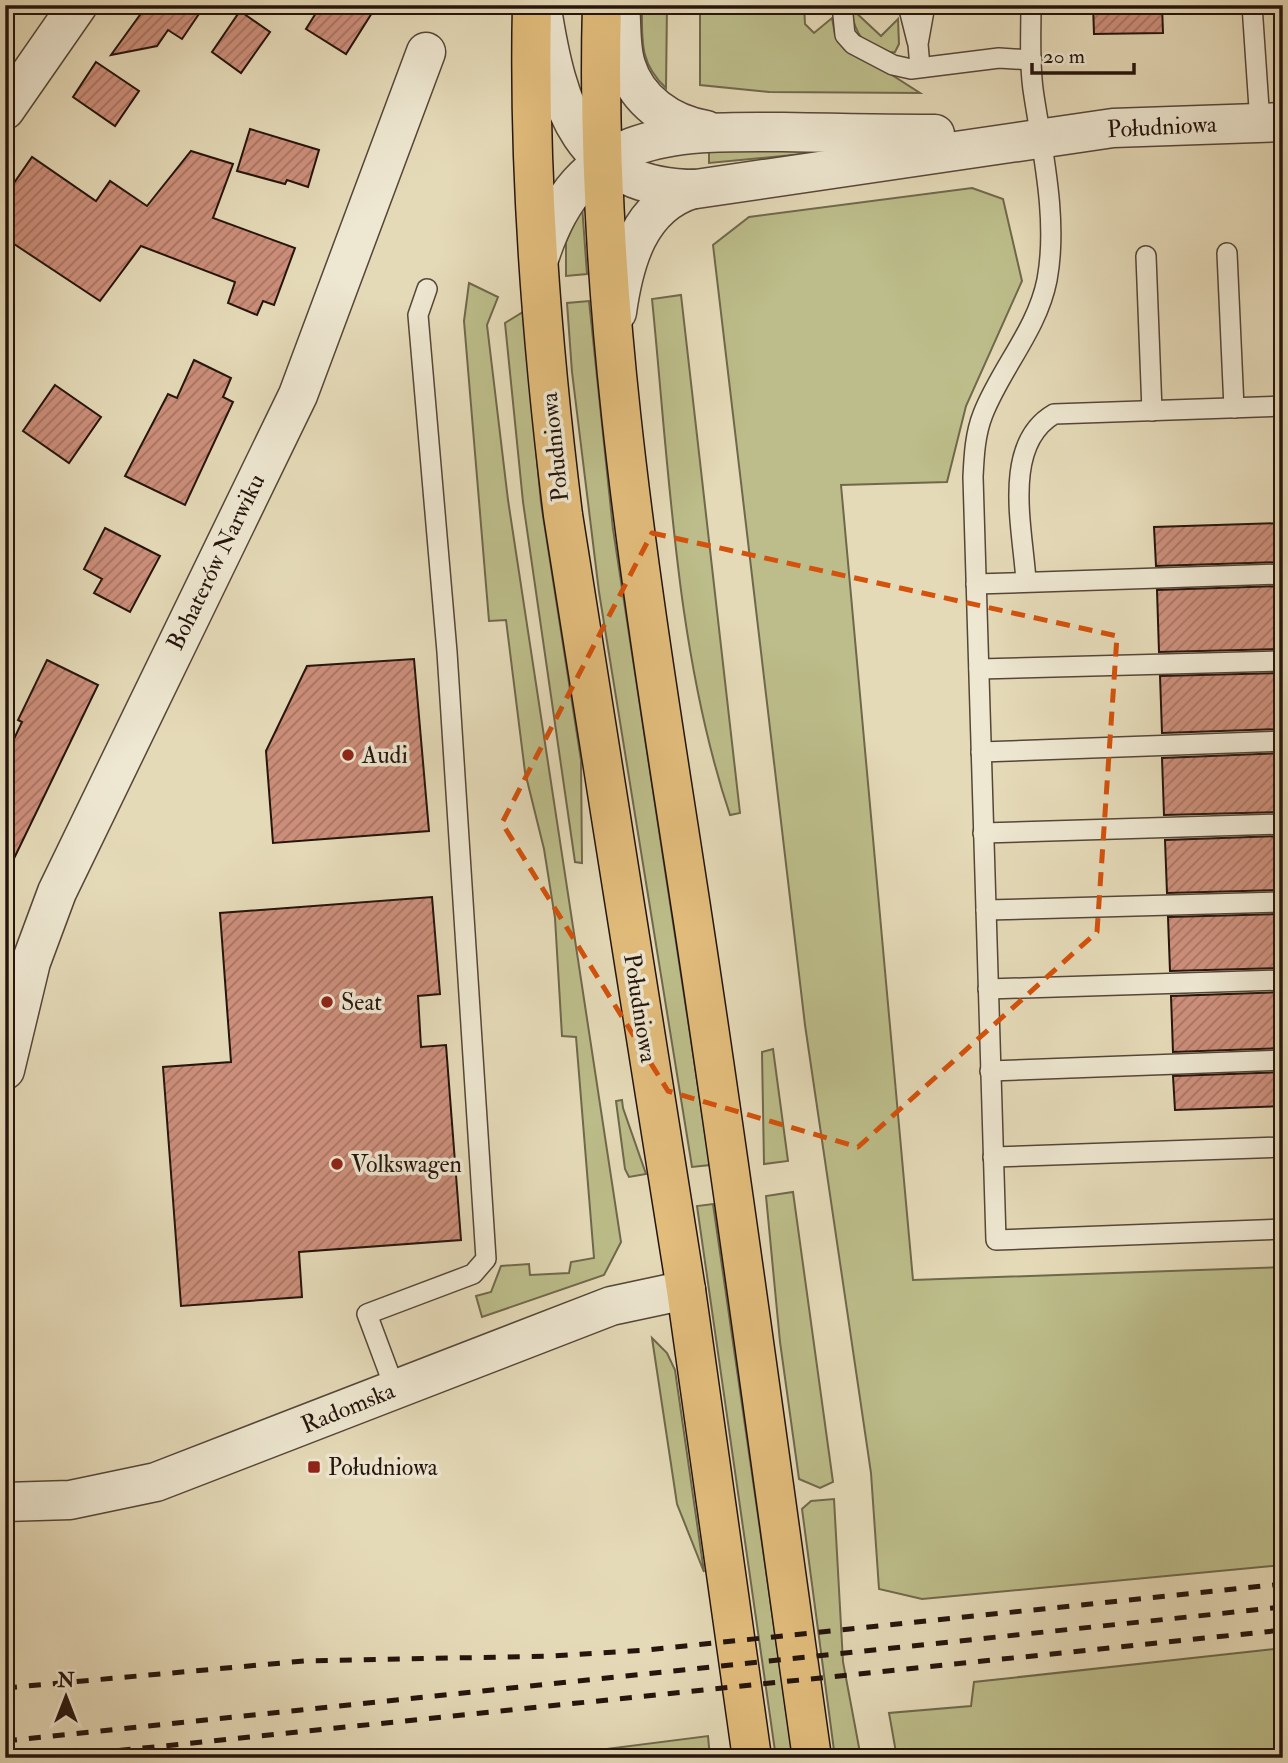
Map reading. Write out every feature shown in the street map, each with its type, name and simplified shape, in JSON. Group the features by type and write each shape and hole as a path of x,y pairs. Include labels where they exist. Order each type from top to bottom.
{"main road":[{"name":"Południowa","path":"532,5 533,138 540,256 549,391 563,515 686,1290 752,1758"},
{"name":"Południowa","path":"602,5 604,161 615,353 645,617 692,913 812,1758"}],"street":[{"path":"5,110 78,5"},
{"name":"Południowa","path":"541,5 550,57 564,105 584,142 604,161 636,179 668,188 693,189 1042,136 1113,128 1271,122"},
{"name":"Południowa","path":"620,5 625,64 640,90 671,120 688,127 718,132"},
{"name":"Bohaterów Narwiku","path":"5,1070 32,962 57,892 298,395 426,52"},
{"name":"Południowa","path":"540,256 547,235 562,208 604,161 630,146 657,138 718,132 1042,136"},
{"name":"Południowa","path":"615,353 621,289 634,243 647,220 663,204 693,189"},
{"name":"Radomska","path":"5,1502 70,1500 156,1482 611,1306 686,1290"}],"lane":[{"path":"842,5 845,35 853,44 893,65 920,68 999,58 1032,60"},
{"path":"908,5 918,44 920,68"},
{"path":"918,44 925,5"},
{"path":"1031,5 1033,93 1042,136 1050,247 1047,279 1041,303 1029,331 983,415 975,448 976,584 996,1240 1283,1229"},
{"path":"1252,9 1271,122"},
{"path":"1227,253 1234,408"},
{"path":"1146,256 1152,411"},
{"path":"395,1389 367,1314 473,1274 486,1259 447,652 418,315 427,289"},
{"path":"1026,582 1020,477 1023,453 1038,424 1054,414 1283,406"},
{"path":"976,584 1283,574"},
{"path":"979,669 1283,661"},
{"path":"981,752 1283,741"},
{"path":"983,833 1283,824"},
{"path":"986,911 1283,902"},
{"path":"988,989 1283,980"},
{"path":"990,1071 1283,1060"},
{"path":"993,1157 1283,1147"}],"highlighted area":[{"path":"652,533 1117,636 1097,932 858,1147 668,1091 502,823"}],"green space":[{"path":"642,5 667,5 666,88 651,69 644,50"},
{"path":"700,5 804,5 805,24 814,33 832,18 835,34 842,43 920,93 769,92 700,85"},
{"path":"851,8 881,36 898,19 899,44 895,52 876,49 863,40 855,26"},
{"path":"709,145 845,150 709,163"},
{"path":"972,188 1003,199 1022,281 966,406 947,482 841,485 913,1280 1283,1267 1283,1565 922,1599 879,1589 871,1473 805,1025 713,245 749,217"},
{"path":"582,205 587,274 566,276 566,242"},
{"path":"469,283 498,297 487,325 508,500 621,1242 604,1275 482,1317 476,1296 491,1292 501,1266 529,1264 530,1275 569,1273 571,1262 594,1258 576,1037 562,1036 555,918 544,849 525,772 506,620 489,621 464,321"},
{"path":"681,295 740,813 730,815 697,690 686,626 670,494 652,299"},
{"path":"589,301 613,529 710,1165 692,1167 599,592 572,372 567,303"},
{"path":"523,312 541,503 581,760 582,863 575,862 523,502 505,323"},
{"path":"773,1049 788,1161 764,1164 762,1052"},
{"path":"622,1100 646,1174 629,1177 625,1169 616,1101"},
{"path":"793,1192 833,1482 820,1488 799,1479 780,1342 766,1196"},
{"path":"713,1204 793,1758 776,1758 697,1206"},
{"path":"652,1338 667,1353 675,1370 704,1572 677,1504"},
{"path":"834,1499 843,1662 861,1758 835,1758 802,1509 811,1501"},
{"path":"1283,1648 1283,1758 897,1758 889,1713 971,1706 974,1682"},
{"path":"708,1736 710,1758 551,1756"}],"building":[{"path":"132,5 205,5 182,39 168,30 157,46 111,55 142,12"},
{"path":"321,5 377,5 346,54 306,29"},
{"path":"1093,5 1162,5 1163,33 1094,34"},
{"path":"240,11 270,32 241,73 212,52"},
{"path":"96,62 139,91 115,126 73,97"},
{"path":"250,129 319,150 308,187 287,180 285,184 237,171"},
{"path":"191,151 233,164 213,218 295,248 274,305 263,301 257,315 228,303 235,282 141,246 100,301 5,238 5,196 32,157 96,201 110,181 147,206"},
{"path":"194,360 231,378 223,397 233,402 185,505 125,476 168,394 177,398"},
{"path":"55,385 101,417 69,463 23,431"},
{"path":"1283,523 1283,562 1156,566 1154,527"},
{"path":"105,528 160,556 130,612 94,593 102,579 84,569"},
{"path":"1283,586 1283,649 1159,652 1157,590"},
{"path":"414,659 429,831 273,843 266,751 307,666"},
{"path":"47,660 98,685 5,877 5,758 22,722 18,720"},
{"path":"1283,673 1283,729 1162,733 1160,676"},
{"path":"1283,753 1283,812 1164,815 1162,758"},
{"path":"1283,836 1283,890 1167,893 1165,840"},
{"path":"432,897 440,994 418,996 421,1047 446,1045 461,1240 299,1252 302,1297 181,1306 163,1067 231,1062 220,913"},
{"path":"1283,914 1283,968 1170,971 1168,917"},
{"path":"1283,992 1283,1048 1173,1052 1171,996"},
{"path":"1283,1072 1283,1106 1175,1110 1173,1076"}],"railway":[{"path":"5,1688 304,1661 553,1656 647,1650 1283,1584"},
{"path":"5,1741 1283,1607"},
{"path":"47,1758 1283,1630"}],"place":[{"name":"Audi","path":"348,755"},
{"name":"Seat","path":"327,1002"},
{"name":"Volkswagen","path":"337,1164"},
{"name":"Południowa","path":"314,1467"}]}
